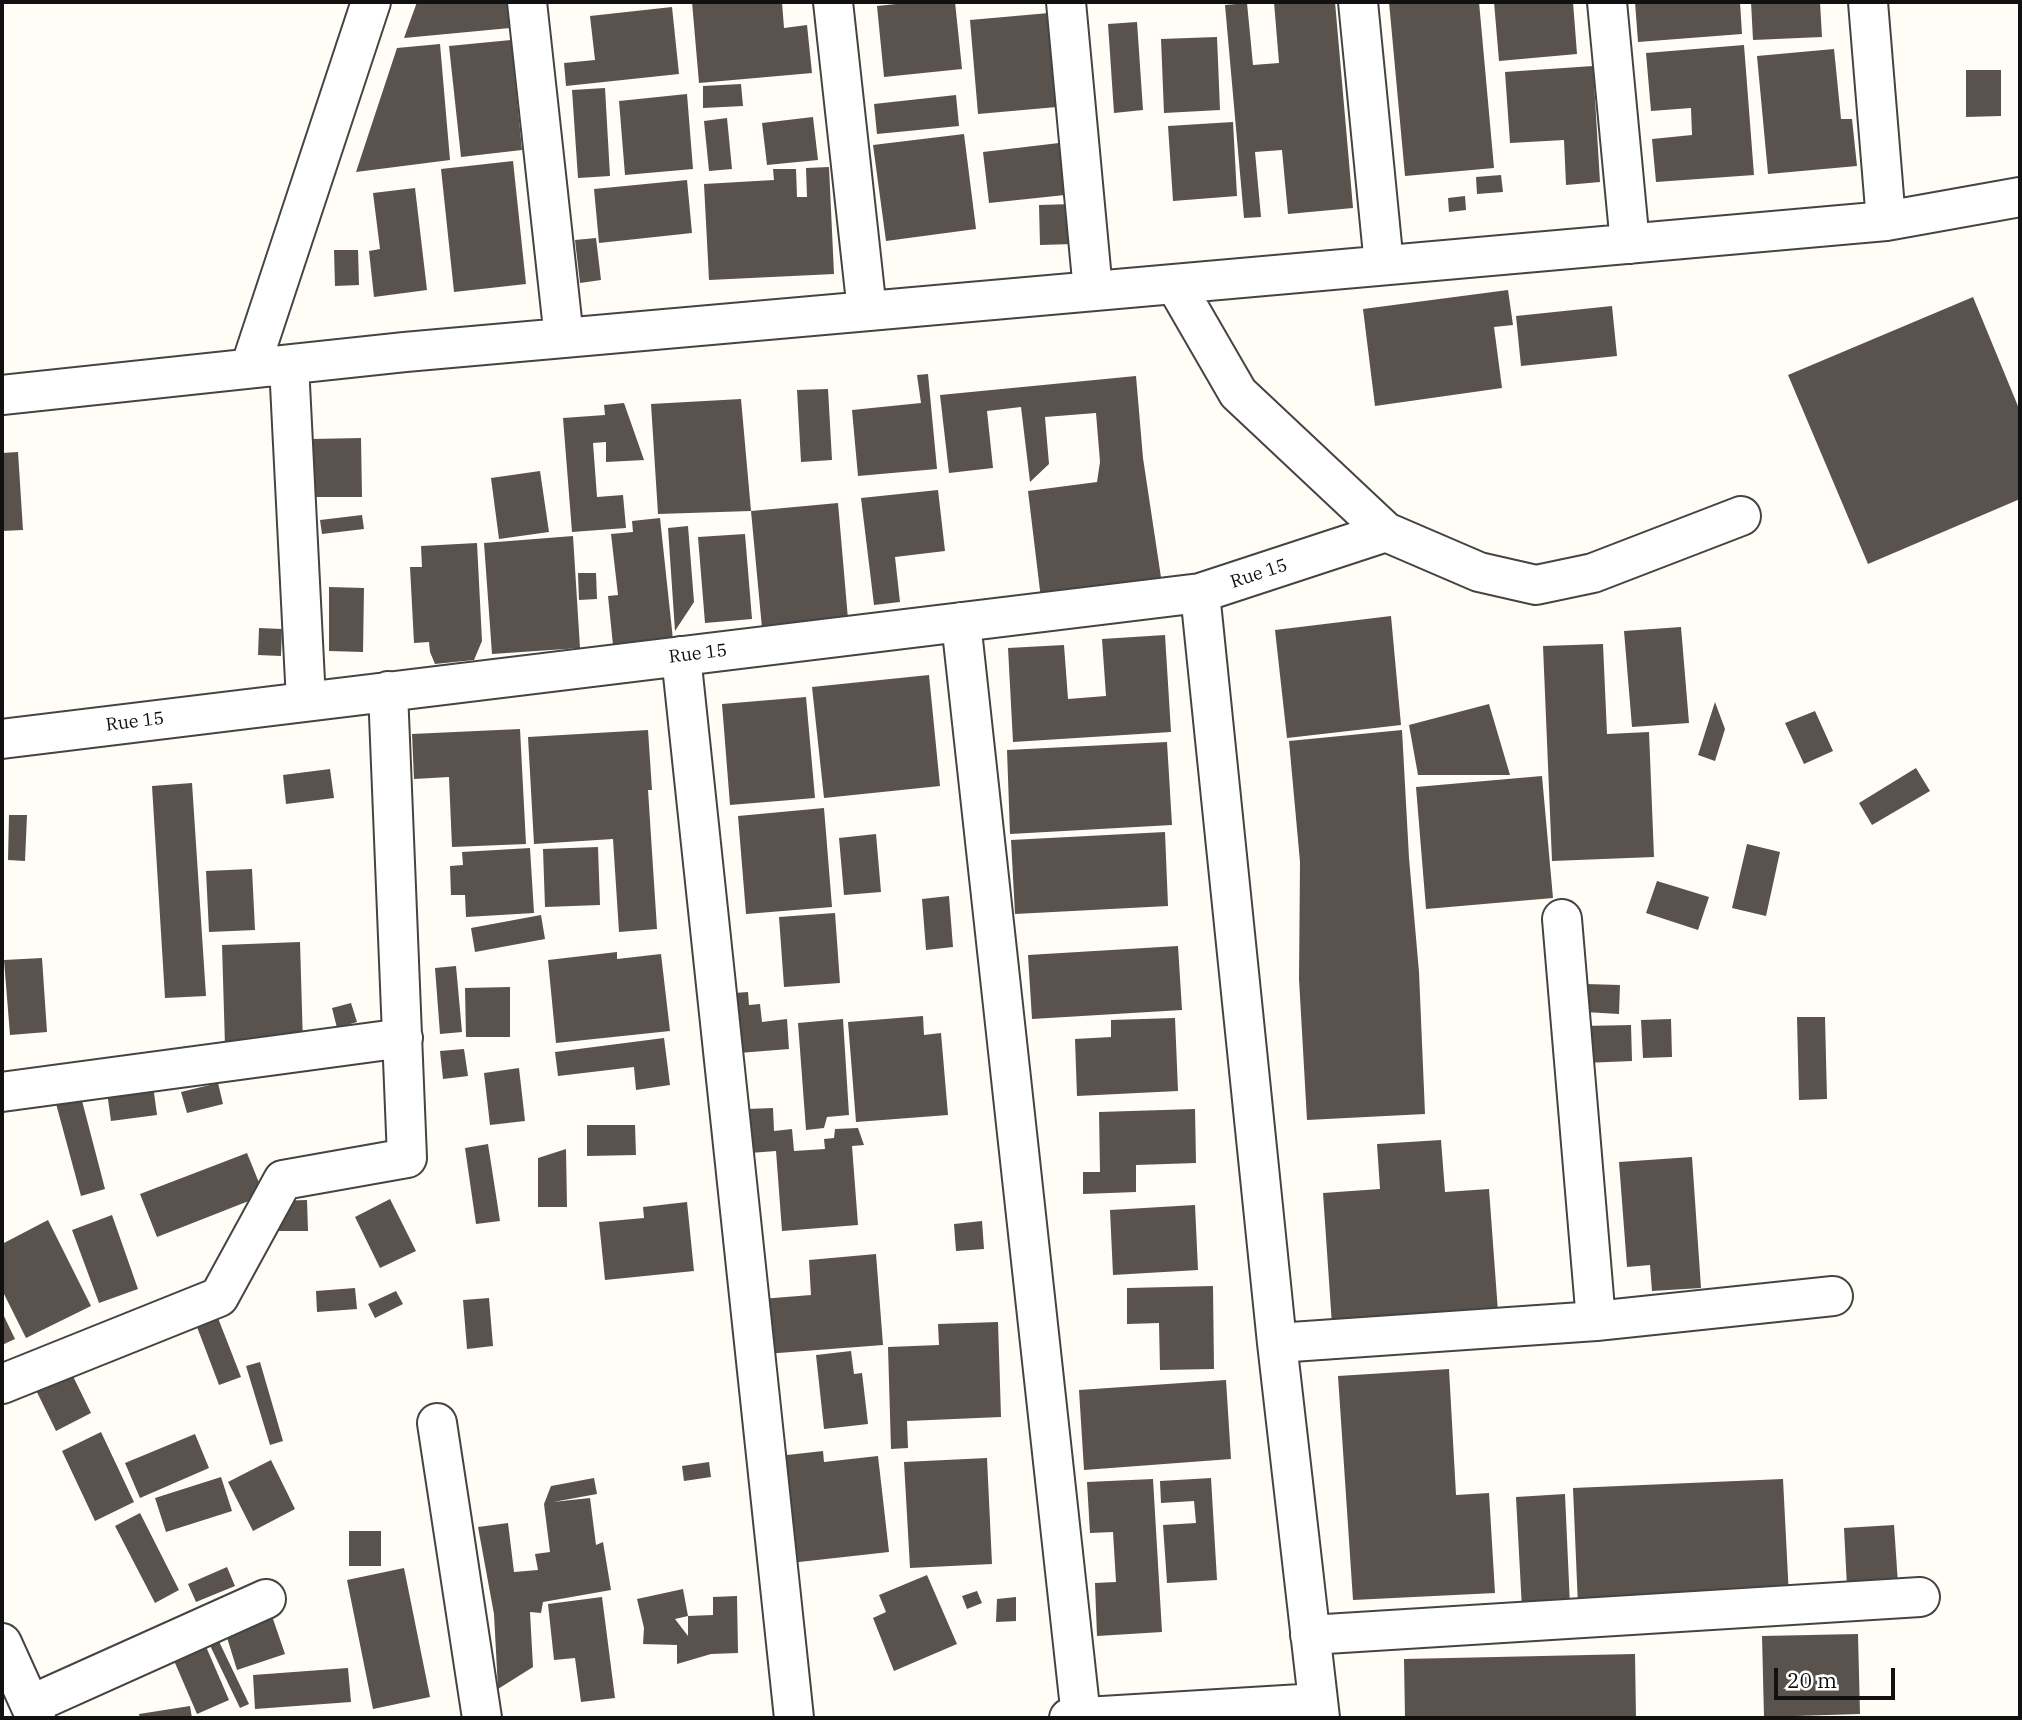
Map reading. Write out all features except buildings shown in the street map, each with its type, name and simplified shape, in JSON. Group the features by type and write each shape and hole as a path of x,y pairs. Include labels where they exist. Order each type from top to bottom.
{"street":[{"path":"250,369 371,2"},
{"path":"527,2 564,338"},
{"path":"833,2 867,311"},
{"path":"1066,2 1093,291"},
{"path":"1359,2 1384,265"},
{"path":"1607,2 1630,244"},
{"path":"1868,2 1886,221"},
{"path":"2,395 564,338 1886,221 2020,197"},
{"path":"1175,284 1238,393 1386,532 1479,572 1536,584 1593,573 1741,516"},
{"path":"289,365 306,701"},
{"name":"Rue 15","path":"2,739 1200,593 1386,532"},
{"path":"961,622 1075,1718 1319,1710 1277,1343 1200,593"},
{"path":"681,656 794,1718"},
{"path":"2,1384 219,1297 283,1180 407,1158 388,691"},
{"path":"1562,919 1596,1321"},
{"path":"2,1092 403,1038"},
{"path":"1277,1343 1596,1321 1833,1296"},
{"path":"438,1423 482,1718"},
{"path":"1310,1635 1920,1597"},
{"path":"2,1643 33,1711 266,1599"}]}
